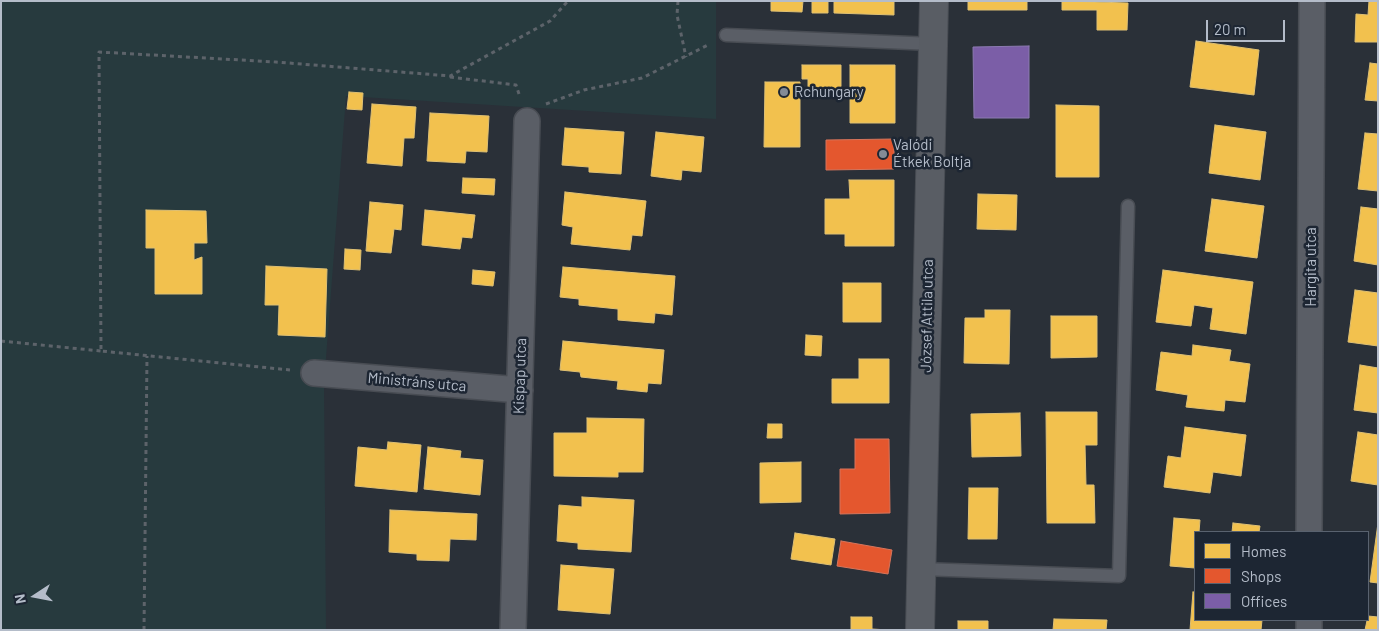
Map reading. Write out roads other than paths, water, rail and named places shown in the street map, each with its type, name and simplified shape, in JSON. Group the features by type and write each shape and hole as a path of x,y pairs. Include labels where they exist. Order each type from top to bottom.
{"main road":[{"name":"József Attila utca","path":"920,630 934,1"}],"street":[{"name":"Hargita utca","path":"1309,531 1312,1"},
{"name":"Kispap utca","path":"513,630 527,121"},
{"name":"Ministráns utca","path":"314,373 520,390"}],"lane":[{"path":"726,35 933,44"},
{"path":"921,570 1119,576 1128,206"}],"place":[{"name":"Rchungary","path":"784,92"},
{"name":"Valódi Étkek Boltja","path":"883,154"}]}
